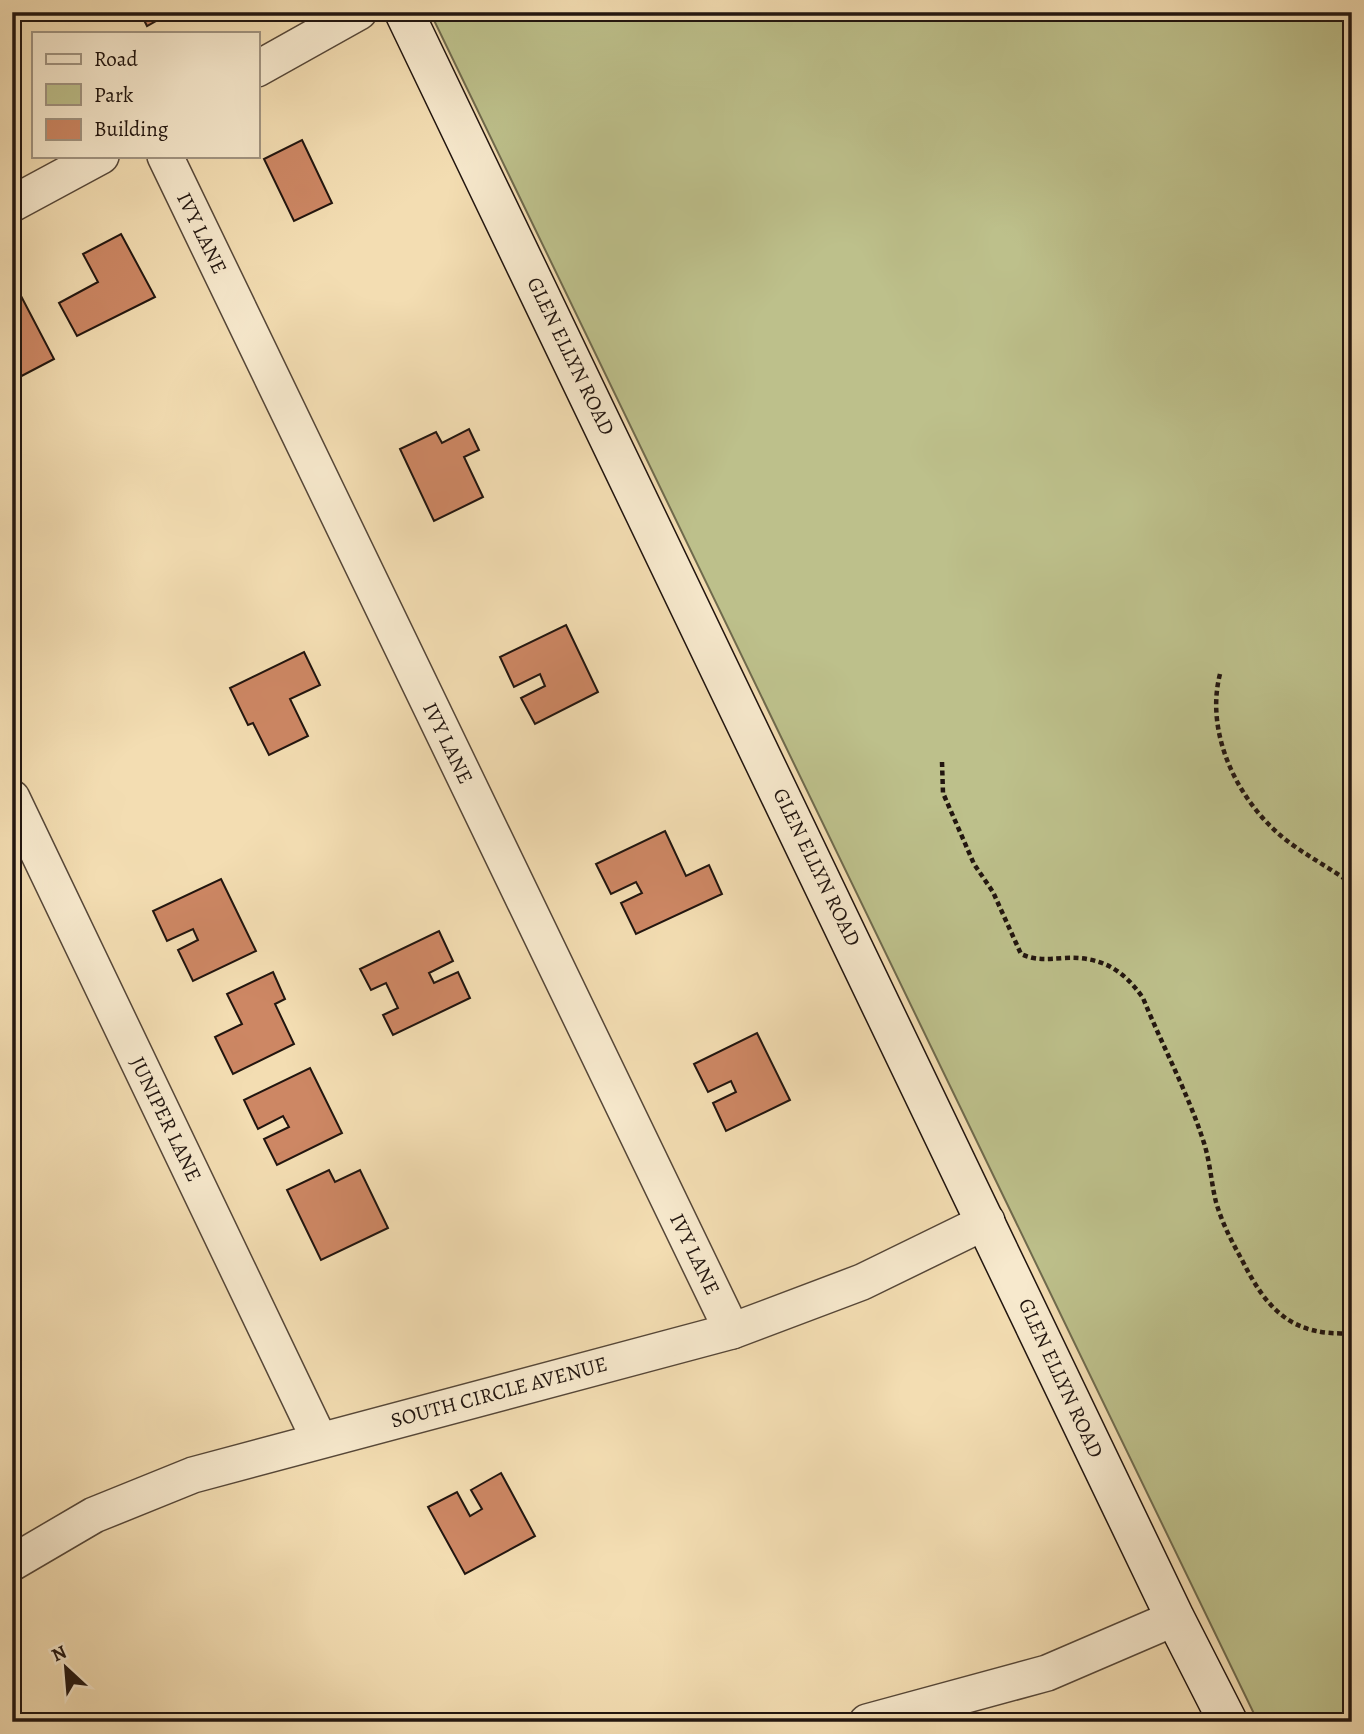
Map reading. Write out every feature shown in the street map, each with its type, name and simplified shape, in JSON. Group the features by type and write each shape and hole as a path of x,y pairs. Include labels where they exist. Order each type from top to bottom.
{"street":[{"path":"259,68 359,12"},
{"name":"GLEN ELLYN ROAD","path":"404,12 987,1221 1175,1618 1228,1722"},
{"path":"12,204 97,158"},
{"name":"IVY LANE","path":"166,158 732,1331"},
{"name":"JUNIPER LANE","path":"12,798 319,1439"},
{"name":"SOUTH CIRCLE AVENUE","path":"12,1563 94,1515 193,1475 319,1439 732,1331 862,1282 987,1221"},
{"path":"867,1722 1046,1673 1175,1618"}],"path":[{"path":"1220,674 1214,695 1219,732 1233,776 1255,809 1280,835 1352,884"},
{"path":"942,762 943,793 974,864 1006,915 1021,954 1035,961 1086,957 1107,964 1129,977 1143,998 1203,1141 1216,1202 1226,1230 1257,1290 1277,1314 1297,1326 1336,1334 1352,1333"}],"green space":[{"path":"430,12 1352,12 1352,1722 1258,1722"}],"building":[{"path":"140,12 172,12 147,26"},
{"path":"302,140 332,203 294,221 264,159"},
{"path":"121,234 155,297 77,336 59,303 98,282 83,254"},
{"path":"21,296 54,359 12,381 12,301"},
{"path":"469,429 479,450 464,457 483,497 434,521 400,449 436,432 442,443"},
{"path":"566,625 598,692 535,724 521,698 545,686 540,674 514,687 500,657"},
{"path":"304,652 320,685 290,699 308,736 269,755 253,723 248,725 230,688"},
{"path":"665,831 686,876 709,865 722,894 636,934 621,903 642,893 636,882 611,894 596,864"},
{"path":"221,879 256,951 193,981 178,950 198,940 193,929 167,941 153,911"},
{"path":"439,931 453,961 429,973 434,983 458,972 470,998 393,1035 383,1015 398,1008 386,983 371,990 360,969"},
{"path":"273,972 285,999 275,1004 294,1044 233,1074 215,1037 242,1024 227,994"},
{"path":"757,1033 790,1100 726,1131 713,1103 736,1092 731,1081 708,1092 694,1064"},
{"path":"310,1068 342,1133 277,1165 264,1139 289,1127 283,1116 258,1129 244,1100"},
{"path":"329,1170 335,1182 360,1170 388,1228 321,1260 287,1190"},
{"path":"501,1473 535,1536 465,1574 428,1507 457,1492 470,1516 482,1509 471,1490"}]}
